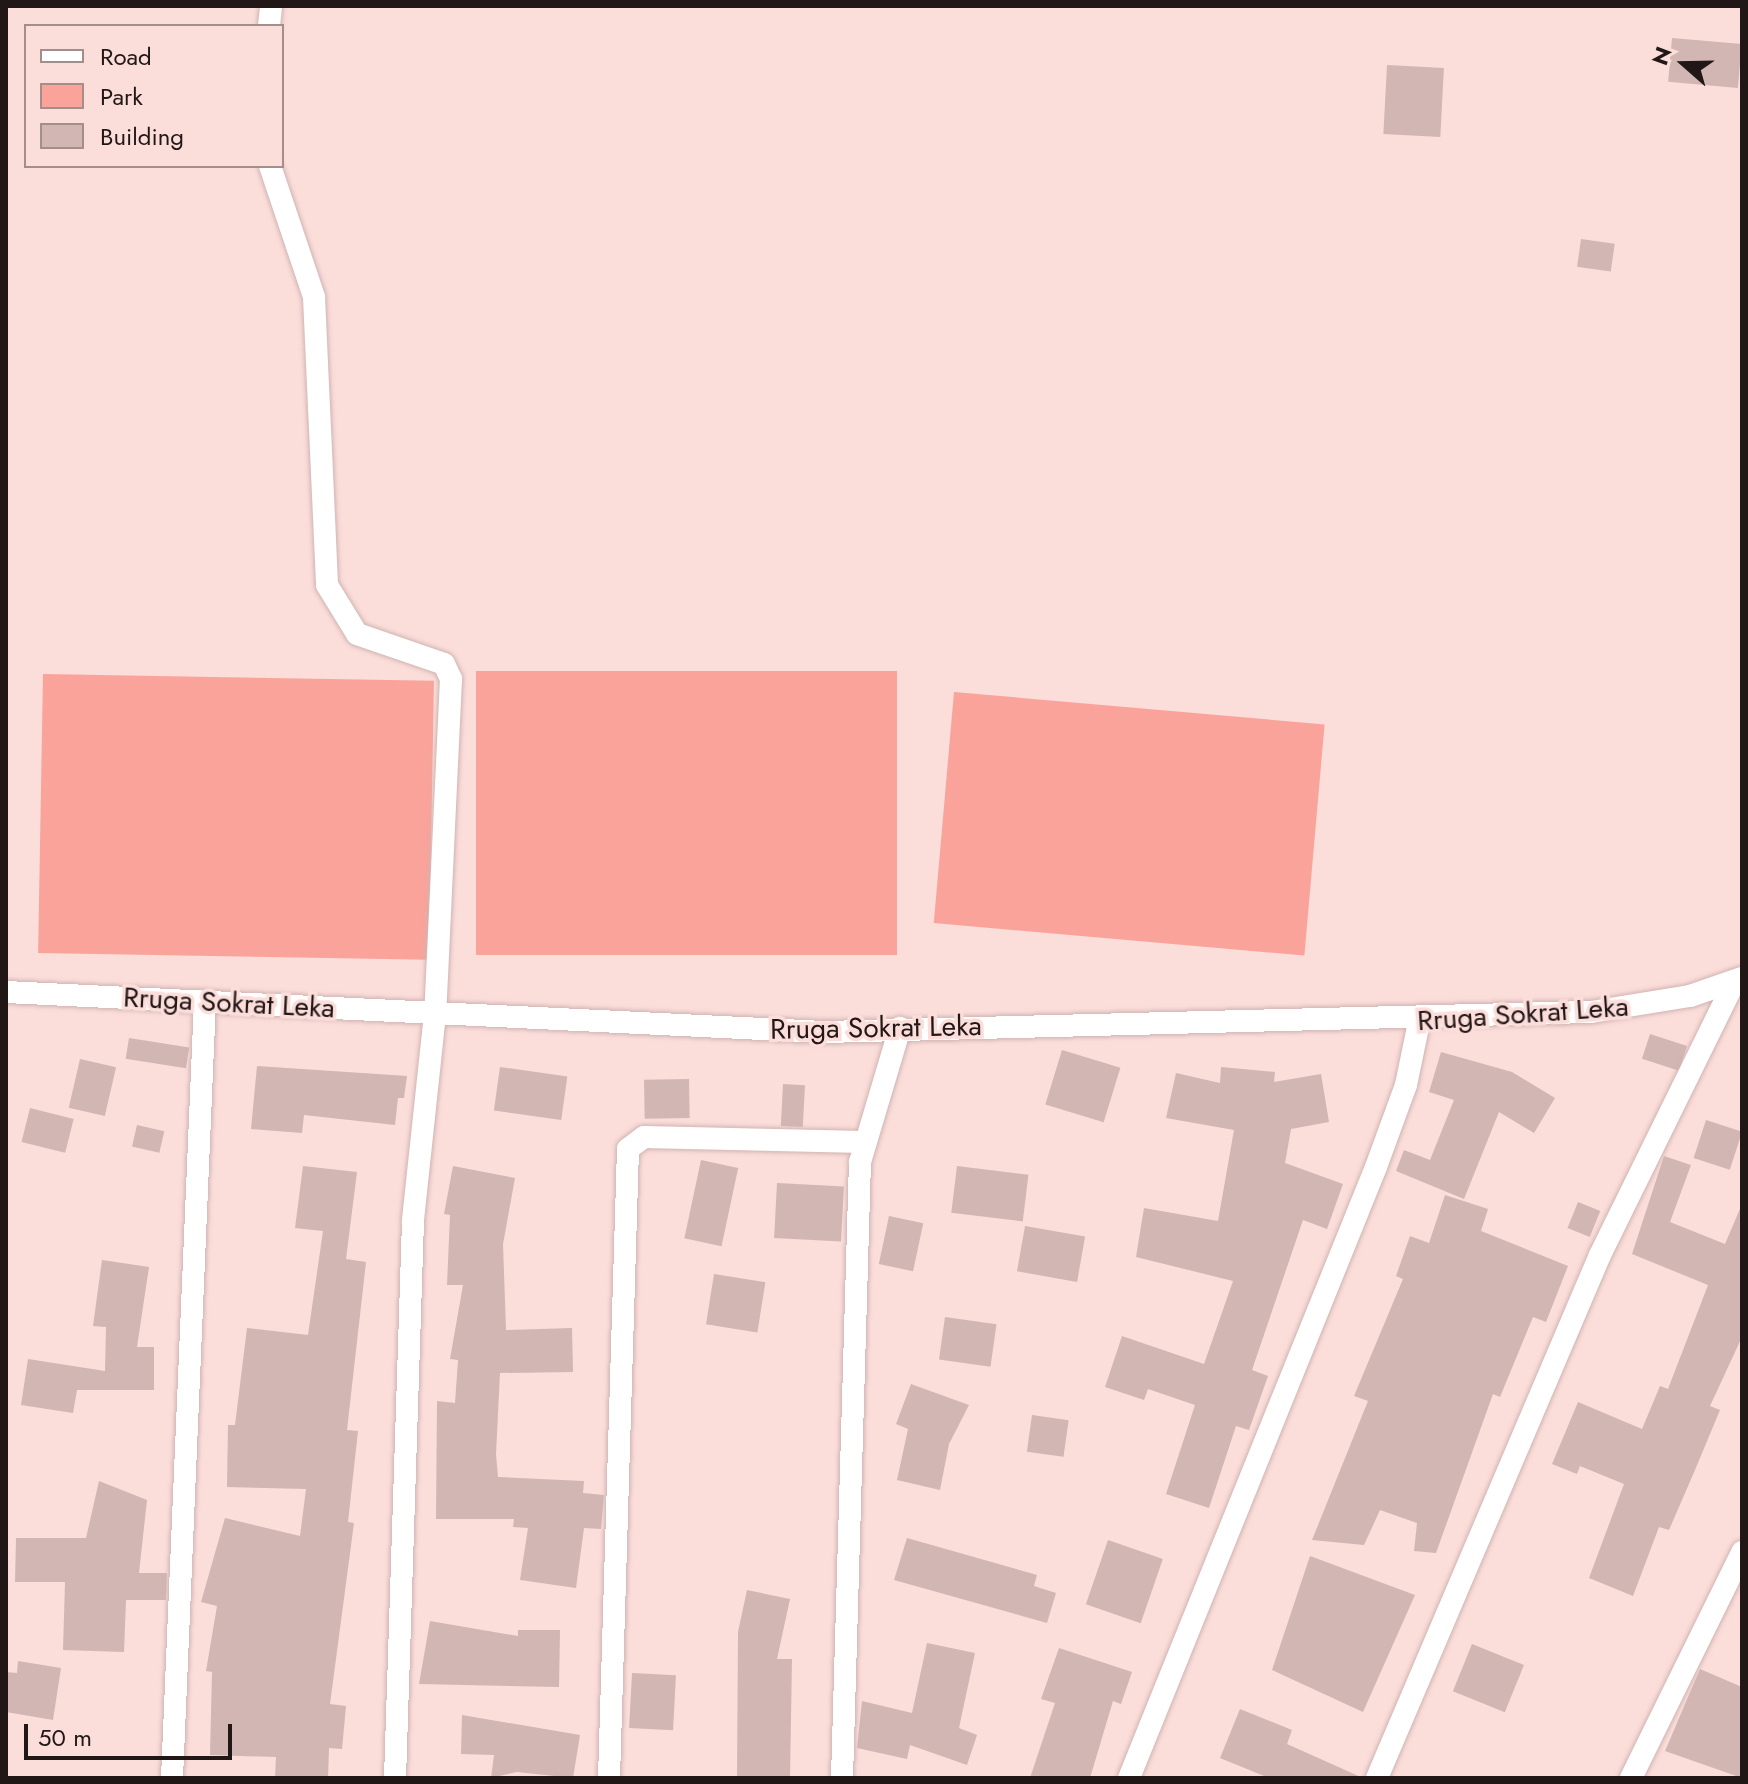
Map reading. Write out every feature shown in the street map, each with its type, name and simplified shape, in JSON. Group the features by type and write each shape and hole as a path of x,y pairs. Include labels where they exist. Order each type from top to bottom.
{"street":[{"path":"271,168 314,297 327,585 357,634 444,664 451,679 435,1014 413,1221 395,1778"},
{"path":"1377,1778 1600,1255 1738,981"},
{"name":"Rruga Sokrat Leka","path":"6,992 825,1032 900,1028 1419,1022 1591,1012 1738,981"},
{"path":"172,1778 205,1001"},
{"path":"1129,1778 1376,1167 1406,1085 1419,1022"},
{"path":"842,1778 863,1142 900,1028"},
{"path":"609,1778 628,1149 644,1137 863,1142"},
{"path":"1631,1778 1742,1552"}],"green space":[{"path":"476,671 897,671 897,955 476,955"},
{"path":"43,674 434,681 429,960 38,953"},
{"path":"954,692 1325,724 1304,956 934,923"}],"building":[{"path":"1672,38 1742,44 1738,88 1668,82"},
{"path":"1387,65 1444,68 1440,137 1383,134"},
{"path":"1581,239 1615,244 1611,271 1577,267"},
{"path":"1650,1034 1687,1046 1679,1071 1642,1059"},
{"path":"129,1038 189,1048 186,1068 126,1059"},
{"path":"1062,1050 1120,1068 1104,1122 1045,1105"},
{"path":"1441,1052 1512,1072 1555,1098 1534,1133 1499,1112 1464,1199 1396,1171 1404,1150 1430,1160 1454,1100 1429,1092"},
{"path":"80,1059 116,1067 105,1116 69,1108"},
{"path":"257,1066 407,1076 404,1098 398,1098 395,1125 304,1115 302,1133 251,1129"},
{"path":"500,1067 567,1076 561,1120 494,1111"},
{"path":"1221,1067 1275,1072 1274,1082 1321,1074 1329,1122 1291,1129 1285,1163 1343,1184 1327,1229 1303,1220 1252,1370 1268,1376 1249,1430 1236,1426 1209,1508 1166,1494 1195,1405 1148,1389 1144,1400 1105,1387 1122,1336 1204,1364 1233,1281 1136,1257 1144,1208 1218,1221 1234,1130 1166,1118 1176,1073 1220,1083"},
{"path":"689,1079 690,1118 645,1119 644,1080"},
{"path":"783,1084 805,1085 803,1127 781,1126"},
{"path":"30,1108 74,1119 65,1153 22,1142"},
{"path":"1706,1120 1742,1132 1730,1170 1694,1158"},
{"path":"137,1125 164,1131 159,1153 132,1146"},
{"path":"1664,1156 1691,1165 1670,1222 1725,1244 1742,1204 1742,1337 1710,1406 1720,1410 1695,1470 1669,1530 1659,1527 1633,1596 1589,1578 1624,1484 1580,1466 1577,1474 1552,1464 1578,1402 1642,1429 1660,1386 1668,1389 1708,1285 1632,1254"},
{"path":"701,1160 738,1168 722,1246 684,1238"},
{"path":"303,1166 357,1172 346,1259 366,1262 347,1430 358,1431 348,1522 354,1523 330,1704 346,1706 342,1749 329,1748 328,1778 275,1778 276,1757 210,1755 212,1672 206,1671 217,1606 201,1602 225,1518 300,1536 306,1489 227,1487 228,1425 235,1425 247,1328 308,1335 323,1231 295,1228"},
{"path":"453,1166 515,1178 503,1244 506,1330 572,1328 573,1372 500,1373 496,1454 498,1477 584,1481 583,1493 604,1495 601,1529 584,1528 576,1588 520,1580 528,1528 513,1527 514,1519 436,1519 437,1401 455,1403 458,1360 450,1359 463,1285 447,1285 450,1215 444,1214"},
{"path":"957,1166 1028,1175 1023,1221 951,1213"},
{"path":"777,1183 844,1187 841,1241 774,1238"},
{"path":"1445,1195 1488,1209 1481,1231 1568,1266 1546,1322 1533,1317 1500,1397 1493,1394 1436,1553 1414,1551 1417,1523 1380,1510 1364,1545 1312,1540 1368,1401 1354,1396 1403,1279 1396,1276 1410,1236 1429,1243"},
{"path":"1578,1202 1600,1211 1590,1237 1568,1228"},
{"path":"889,1216 923,1223 913,1271 879,1264"},
{"path":"1025,1226 1085,1237 1077,1282 1017,1271"},
{"path":"102,1260 149,1267 137,1347 154,1347 154,1390 77,1390 73,1413 21,1405 28,1359 105,1371 106,1327 93,1326"},
{"path":"714,1274 765,1282 757,1333 706,1324"},
{"path":"945,1317 996,1324 991,1367 939,1360"},
{"path":"911,1384 969,1405 949,1444 940,1490 897,1480 908,1429 896,1424"},
{"path":"1032,1415 1069,1420 1063,1457 1027,1452"},
{"path":"99,1481 147,1500 139,1573 167,1573 166,1600 126,1600 124,1652 63,1650 65,1582 15,1582 16,1538 86,1538"},
{"path":"907,1538 1037,1575 1034,1586 1056,1593 1047,1623 894,1580"},
{"path":"1108,1540 1163,1559 1141,1623 1086,1604"},
{"path":"1310,1556 1415,1595 1363,1712 1272,1670"},
{"path":"747,1590 790,1599 777,1659 792,1659 790,1778 737,1778 738,1632"},
{"path":"430,1621 518,1636 518,1630 560,1630 559,1687 419,1684"},
{"path":"927,1643 975,1653 959,1728 977,1735 967,1765 910,1745 907,1759 857,1748 862,1701 912,1713"},
{"path":"1472,1644 1524,1665 1505,1712 1453,1691"},
{"path":"1059,1648 1132,1672 1121,1704 1113,1701 1090,1778 1030,1778 1055,1703 1041,1699"},
{"path":"18,1661 61,1668 53,1720 6,1712 6,1672 17,1673"},
{"path":"1700,1669 1742,1687 1742,1778 1665,1751"},
{"path":"632,1673 676,1675 673,1730 629,1728"},
{"path":"1240,1709 1292,1730 1287,1744 1363,1778 1269,1778 1220,1758"},
{"path":"462,1715 580,1735 573,1778 517,1772 491,1778 494,1755 461,1754"}]}
